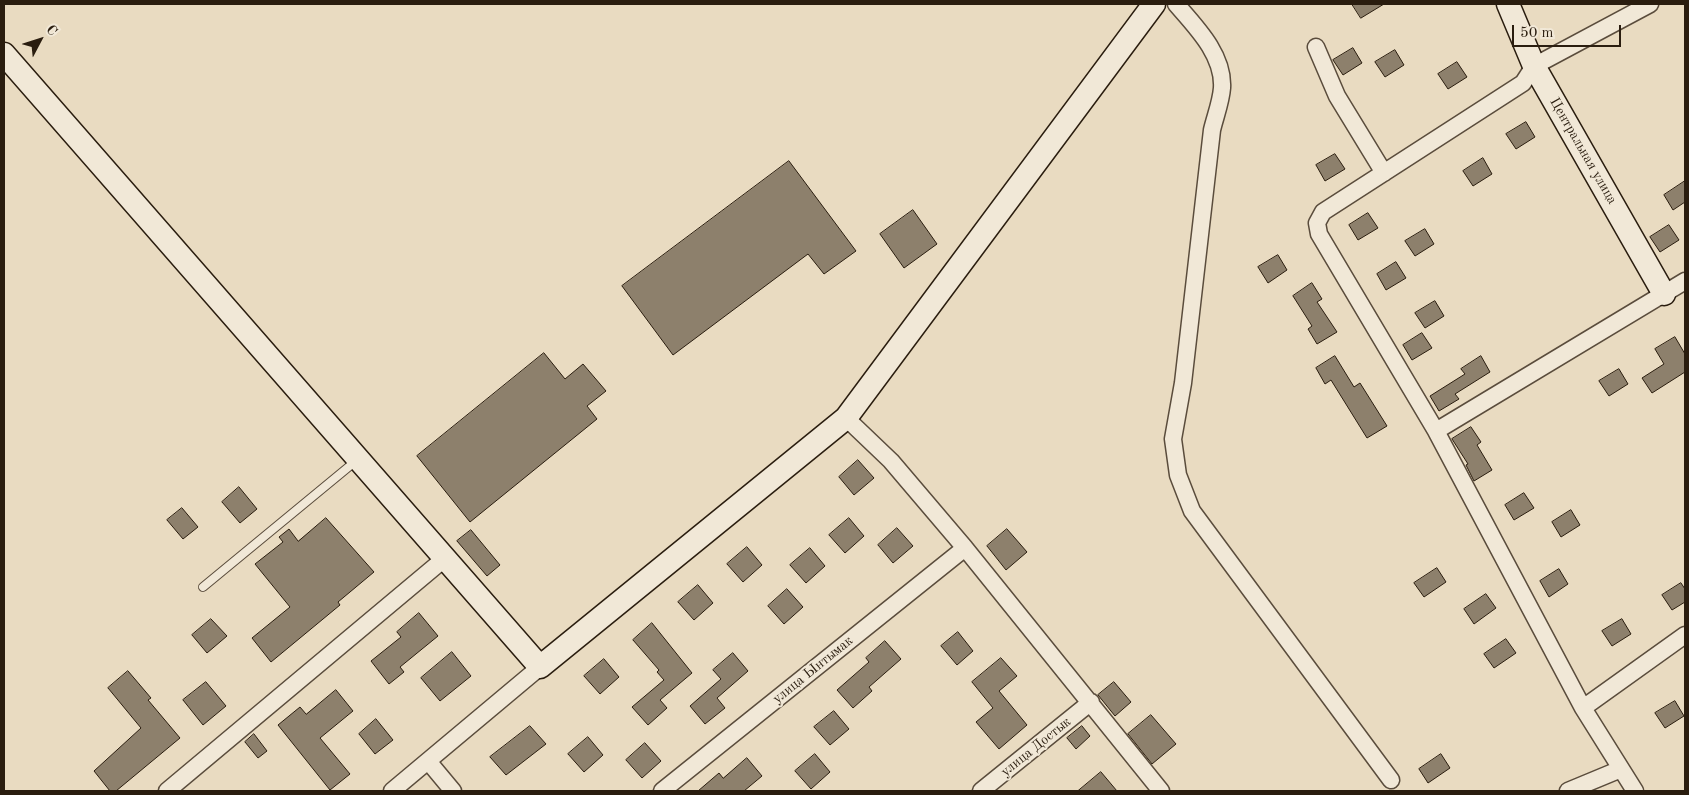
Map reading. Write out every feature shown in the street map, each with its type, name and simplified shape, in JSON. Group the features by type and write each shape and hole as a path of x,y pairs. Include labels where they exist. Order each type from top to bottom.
{"street":[{"path":"392,791 540,667 846,418 1154,4"},
{"path":"1176,4 1202,34 1210,48 1219,67 1222,89 1212,130 1183,383 1173,439 1178,475 1192,511 1391,780"},
{"name":"Центральная улица","path":"1508,4 1534,66 1664,294"},
{"path":"1635,791 1583,708 1436,431 1319,234 1317,223 1323,212 1523,83 1534,66 1650,4"},
{"path":"1316,47 1337,96 1384,173"},
{"path":"4,54 540,667"},
{"path":"1436,431 1685,281"},
{"path":"846,418 891,461 965,548 1161,791"},
{"name":"улица Ынтымак","path":"662,791 965,548"},
{"path":"167,791 444,559"},
{"path":"1583,708 1685,635"},
{"name":"улица Достык","path":"981,791 1090,702"},
{"path":"428,761 452,791"},
{"path":"1568,791 1621,768"}],"lane":[{"path":"203,587 358,458"}],"building":[{"path":"1352,4 1384,4 1361,18"},
{"path":"1353,48 1362,63 1343,75 1333,60"},
{"path":"1395,50 1404,65 1385,77 1375,62"},
{"path":"1457,62 1467,77 1448,89 1438,74"},
{"path":"1526,122 1535,137 1516,149 1506,134"},
{"path":"1335,154 1345,169 1325,181 1316,165"},
{"path":"1483,158 1492,174 1473,186 1463,171"},
{"path":"789,161 856,251 824,274 808,254 673,355 622,286"},
{"path":"1685,181 1685,202 1673,210 1664,195"},
{"path":"913,210 937,244 904,268 880,234"},
{"path":"1368,213 1378,228 1358,240 1349,225"},
{"path":"1669,225 1679,240 1660,252 1650,237"},
{"path":"1425,229 1434,244 1415,256 1405,241"},
{"path":"1278,255 1287,270 1268,283 1258,267"},
{"path":"1396,262 1406,278 1386,290 1377,274"},
{"path":"1312,283 1322,299 1317,302 1337,332 1317,344 1308,329 1312,326 1293,296"},
{"path":"1435,301 1444,316 1425,328 1415,313"},
{"path":"1422,333 1432,348 1412,360 1403,345"},
{"path":"1675,337 1685,354 1685,372 1652,393 1642,378 1664,364 1655,349"},
{"path":"544,353 565,379 583,364 606,391 587,406 597,419 470,522 417,456"},
{"path":"1335,356 1354,387 1360,383 1387,426 1367,438 1331,380 1325,384 1316,368"},
{"path":"1481,356 1490,372 1455,394 1459,399 1439,411 1430,396 1465,374 1461,369"},
{"path":"1619,369 1628,384 1609,396 1599,381"},
{"path":"1471,427 1481,442 1477,445 1492,470 1474,481 1466,465 1468,464 1452,439"},
{"path":"858,460 874,478 854,495 839,477"},
{"path":"239,487 257,509 240,523 222,502"},
{"path":"1524,493 1534,508 1514,520 1505,505"},
{"path":"182,508 198,527 183,539 167,520"},
{"path":"1571,510 1580,525 1561,537 1552,522"},
{"path":"326,518 374,572 338,602 340,605 271,662 252,638 290,607 255,564 283,542 279,537 289,529 298,541"},
{"path":"849,518 864,536 845,553 829,535"},
{"path":"897,528 913,546 893,563 878,545"},
{"path":"1007,529 1027,552 1006,570 987,546"},
{"path":"471,530 500,565 487,576 457,541"},
{"path":"747,547 762,565 743,582 727,564"},
{"path":"810,548 825,566 806,583 790,565"},
{"path":"1437,568 1446,582 1424,597 1414,583"},
{"path":"1559,569 1568,584 1549,597 1540,581"},
{"path":"1681,583 1685,589 1685,602 1672,610 1662,595"},
{"path":"698,585 713,603 694,620 678,602"},
{"path":"787,589 803,607 784,624 768,606"},
{"path":"1486,594 1496,608 1474,624 1464,609"},
{"path":"419,613 438,636 400,667 404,672 389,684 371,661 401,637 397,632"},
{"path":"211,619 227,636 207,653 192,635"},
{"path":"1622,619 1631,634 1612,646 1602,631"},
{"path":"652,623 692,673 660,700 667,708 648,725 632,707 664,680 657,672 659,670 633,640"},
{"path":"958,632 973,651 957,665 941,646"},
{"path":"1506,639 1516,653 1494,668 1484,654"},
{"path":"885,641 901,659 869,687 872,691 853,708 837,690 869,662 866,658"},
{"path":"452,652 471,676 440,701 421,678"},
{"path":"733,653 748,671 717,698 725,708 705,724 690,706 721,679 713,670"},
{"path":"1001,658 1017,676 999,691 1027,725 999,749 976,722 993,708 972,682"},
{"path":"604,659 619,677 600,694 584,676"},
{"path":"128,671 151,698 148,700 180,738 116,791 110,791 94,771 141,728 108,688"},
{"path":"206,682 226,706 203,725 183,700"},
{"path":"1114,682 1131,702 1115,716 1098,695"},
{"path":"336,690 353,711 320,738 350,774 330,790 278,725 300,707 306,714"},
{"path":"1675,701 1684,716 1665,728 1655,713"},
{"path":"834,711 849,729 830,745 814,727"},
{"path":"1151,715 1176,744 1152,764 1128,734"},
{"path":"376,719 393,740 375,754 359,734"},
{"path":"530,726 546,744 506,775 490,757"},
{"path":"1082,726 1090,736 1076,749 1067,738"},
{"path":"254,734 267,751 258,758 245,742"},
{"path":"588,737 603,755 584,772 568,754"},
{"path":"645,743 661,761 642,778 626,760"},
{"path":"815,754 830,772 811,789 795,771"},
{"path":"1441,754 1450,768 1428,783 1419,769"},
{"path":"747,758 762,776 744,791 698,791 719,773 723,778"},
{"path":"1101,772 1117,791 1078,791"}]}
